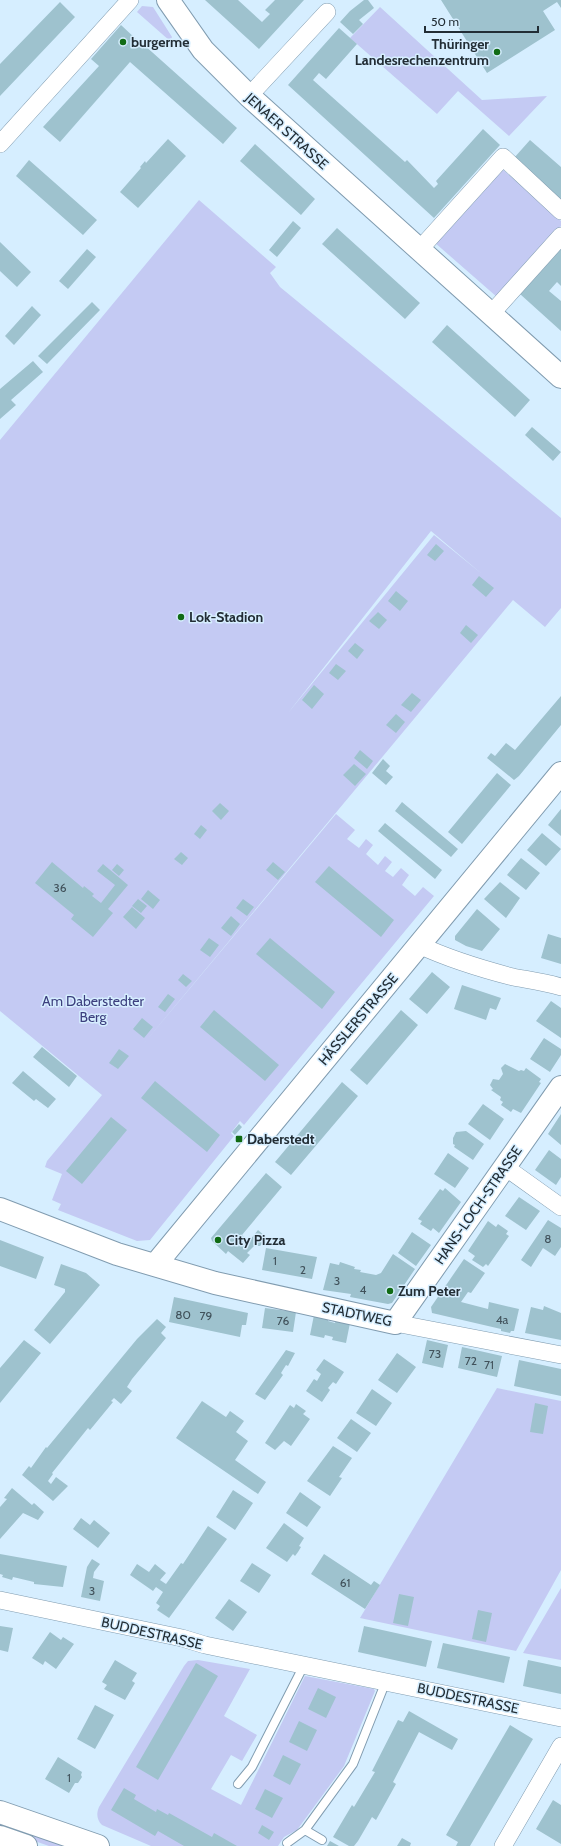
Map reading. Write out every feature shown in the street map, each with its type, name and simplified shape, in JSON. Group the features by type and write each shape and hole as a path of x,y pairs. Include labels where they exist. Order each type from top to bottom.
{"street":[{"path":"0,144 130,0"},
{"name":"JENAER STRASSE","path":"168,0 203,50 248,96 561,377"},
{"path":"248,96 327,12"},
{"path":"419,250 502,157 561,211"},
{"path":"491,314 561,236"},
{"name":"HÄSSLERSTRASSE","path":"155,1265 561,773"},
{"path":"419,945 435,952 505,974 561,987"},
{"name":"HANS-LOCH-STRASSE","path":"395,1323 561,1087"},
{"path":"505,1167 561,1207"},
{"name":"STADTWEG","path":"0,1209 117,1254 215,1282 395,1323 561,1355"},
{"name":"BUDDESTRASSE","path":"0,1600 561,1718"},
{"path":"503,1846 561,1746"},
{"path":"0,1812 98,1846"},
{"path":"0,1837 26,1846"}],"lane":[{"path":"238,1784 252,1767 304,1665"},
{"path":"287,1843 305,1830 353,1764 386,1681"},
{"path":"305,1830 322,1840"}],"green space":[{"path":"142,6 153,7 172,37 170,41 137,12"},
{"path":"380,7 482,100 547,96 509,136 458,91 437,114 350,38"},
{"path":"500,167 561,221 561,226 497,297 434,242"},
{"name":"Am Daberstedter Berg","path":"199,200 276,267 270,273 280,287 561,518 561,608 545,627 513,600 140,1048 336,814 355,830 347,839 359,848 366,839 373,845 366,854 378,865 385,856 392,862 385,871 393,877 401,868 409,875 402,885 415,896 423,887 434,896 244,1125 240,1121 231,1133 234,1136 150,1240 137,1241 58,1210 61,1204 52,1200 62,1174 45,1167 47,1161 102,1095 0,1011 0,440","holes":["431,531 482,574 434,535 288,713"]},
{"path":"497,1388 561,1401 561,1570 516,1651 360,1618"},
{"path":"561,1588 561,1660 523,1653"},
{"path":"198,1660 250,1669 224,1716 257,1735 242,1761 231,1755 211,1789 241,1805 305,1676 374,1689 375,1691 344,1766 297,1830 284,1837 278,1846 151,1846 102,1825 98,1819 97,1814 99,1807 184,1666 188,1661"},
{"path":"0,1821 70,1846 49,1846 0,1829"}],"building":[{"path":"205,0 238,0 262,22 270,14 265,10 275,0 304,0 259,49"},
{"path":"364,0 368,0 374,8 359,20 363,24 353,34 340,22 350,11"},
{"name":"Thüringer Landesrechenzentrum","path":"441,0 561,0 561,8 557,2 543,11 555,30 487,73"},
{"path":"60,2 75,17 0,96 0,64"},
{"path":"121,25 137,40 136,41 141,46 143,44 237,128 223,144 130,62 60,142 43,127 99,66 91,59"},
{"path":"339,28 357,44 326,79 319,73 313,80 405,162 407,160 434,188 438,184 436,181 483,129 500,145 434,218 288,85"},
{"path":"168,139 186,156 138,208 120,192 141,168 140,167 145,161 146,163"},
{"path":"530,140 561,167 561,200 514,158"},
{"path":"255,144 315,199 301,215 240,161"},
{"path":"29,160 97,220 83,235 16,176"},
{"path":"293,221 301,228 277,257 269,250"},
{"path":"337,228 420,303 405,319 322,244"},
{"path":"0,242 31,272 17,287 0,271"},
{"path":"87,249 96,257 68,289 59,281"},
{"path":"561,249 561,286 557,282 549,291 561,301 561,331 520,294"},
{"path":"92,302 100,310 47,364 38,356"},
{"path":"32,306 41,315 14,345 5,336"},
{"path":"447,325 530,400 515,417 432,342"},
{"path":"33,361 43,372 11,400 16,405 0,419 0,389"},
{"path":"532,427 561,452 553,461 525,435"},
{"path":"436,544 444,551 435,561 427,555"},
{"path":"479,576 494,588 486,597 472,585"},
{"path":"396,591 408,601 400,611 388,601"},
{"path":"378,612 387,620 379,629 369,621"},
{"path":"466,625 478,635 471,643 460,633"},
{"path":"355,643 364,650 357,659 348,651"},
{"path":"336,664 346,671 338,680 329,673"},
{"path":"314,685 324,694 312,709 302,700"},
{"path":"412,693 421,700 411,712 401,705"},
{"path":"561,696 561,725 519,776 514,780 487,758 491,753 495,756 506,743 515,750"},
{"path":"396,714 405,722 396,733 386,725"},
{"path":"360,750 373,761 367,769 354,758"},
{"path":"383,759 390,766 386,771 393,777 386,785 372,773"},
{"path":"354,764 366,774 355,786 343,775"},
{"path":"497,773 511,785 462,844 448,832"},
{"path":"402,802 458,849 451,857 395,811"},
{"path":"220,803 229,811 221,820 212,811"},
{"path":"561,809 561,836 548,825"},
{"path":"385,823 442,870 435,879 378,831"},
{"path":"201,825 207,830 200,839 194,834"},
{"path":"542,833 561,849 546,866 527,850"},
{"path":"181,852 188,858 182,865 174,859"},
{"path":"521,858 540,873 526,890 507,875"},
{"path":"52,862 83,888 84,886 94,894 92,896 101,903 115,885 97,871 103,864 128,885 108,909 113,913 93,937 71,919 74,915 35,883"},
{"path":"273,862 285,872 278,880 266,870"},
{"path":"117,864 124,870 119,876 112,870"},
{"path":"329,866 394,920 381,937 315,882"},
{"path":"500,882 520,898 506,918 484,899"},
{"path":"148,890 160,900 153,909 141,899"},
{"path":"138,899 147,906 141,913 132,906"},
{"path":"243,899 254,907 247,916 236,908"},
{"path":"132,907 145,918 136,929 123,917"},
{"path":"477,909 500,929 482,951 466,946 455,940 455,936"},
{"path":"231,916 240,924 231,936 221,928"},
{"path":"548,934 561,938 561,964 541,958"},
{"path":"209,938 219,945 210,957 200,950"},
{"path":"270,938 335,992 322,1009 256,954"},
{"path":"432,972 450,987 427,1014 409,999"},
{"path":"183,974 192,981 186,987 178,980"},
{"path":"462,985 501,998 496,1010 490,1008 486,1020 454,1009"},
{"path":"168,994 175,999 165,1012 158,1007"},
{"path":"551,1001 561,1008 561,1038 536,1021"},
{"path":"214,1010 279,1065 265,1081 200,1027"},
{"path":"401,1010 418,1025 367,1085 350,1070"},
{"path":"142,1018 153,1027 144,1038 133,1029"},
{"path":"544,1038 561,1049 561,1055 550,1072 530,1059"},
{"path":"42,1047 77,1076 69,1087 33,1057"},
{"path":"119,1049 129,1056 118,1069 109,1063"},
{"path":"505,1064 519,1071 524,1071 526,1068 541,1079 539,1082 541,1083 521,1113 513,1109 511,1112 501,1105 503,1102 500,1100 501,1097 491,1090 493,1089 490,1085 493,1079 499,1080 503,1074 501,1068"},
{"path":"23,1071 56,1099 48,1108 36,1099 34,1101 12,1083"},
{"path":"155,1081 220,1135 207,1152 141,1098"},
{"path":"342,1082 358,1096 291,1175 275,1162"},
{"path":"483,1104 504,1119 490,1140 468,1124"},
{"path":"561,1114 561,1145 548,1134"},
{"path":"111,1117 127,1130 82,1184 66,1171"},
{"path":"239,1124 242,1127 235,1135 232,1132"},
{"path":"466,1131 484,1144 473,1160 454,1147 455,1145 453,1144 453,1138 456,1132"},
{"path":"549,1150 561,1159 561,1177 556,1185 535,1170"},
{"path":"448,1153 469,1168 455,1188 434,1174"},
{"path":"266,1173 282,1187 242,1235 249,1241 258,1230 267,1238 260,1246 254,1246 247,1253 250,1255 243,1263 228,1251 226,1254 212,1241 211,1238"},
{"path":"445,1188 461,1202 439,1233 433,1228 431,1231 420,1224 422,1221 418,1219 440,1189 443,1191"},
{"path":"519,1197 540,1211 526,1230 505,1216"},
{"path":"548,1220 561,1228 561,1247 555,1256 543,1248 531,1267 521,1260"},
{"path":"488,1221 496,1227 498,1224 508,1231 506,1234 509,1236 488,1266 486,1264 483,1267 472,1260 475,1256 468,1251"},
{"path":"412,1232 431,1245 416,1266 398,1253"},
{"path":"0,1240 44,1257 36,1279 0,1266"},
{"path":"266,1248 317,1257 312,1279 262,1270"},
{"path":"393,1254 415,1269 392,1303 388,1304 350,1297 351,1294 323,1290 330,1263 339,1265 340,1262 355,1267 354,1269 361,1270 360,1272 376,1275 381,1273"},
{"path":"464,1259 485,1273 471,1293 468,1292 461,1302 488,1309 489,1302 519,1309 514,1331 511,1331 510,1333 501,1331 501,1329 432,1313 431,1307"},
{"path":"61,1264 86,1273 100,1285 50,1344 34,1330 65,1292 65,1289 54,1285"},
{"path":"174,1297 248,1313 246,1325 242,1325 240,1337 169,1322"},
{"path":"544,1306 561,1313 561,1340 525,1333 531,1307 543,1310"},
{"path":"265,1308 296,1312 293,1332 262,1328"},
{"path":"314,1315 328,1319 328,1321 335,1323 336,1320 350,1323 346,1343 332,1340 333,1337 325,1335 324,1338 310,1335"},
{"path":"157,1319 166,1327 161,1333 166,1338 132,1379 127,1387 132,1391 121,1404 114,1398 111,1401 113,1402 90,1430 88,1428 52,1473 53,1474 48,1481 51,1484 56,1477 68,1486 53,1501 22,1475 29,1466 31,1468 46,1447 47,1448 137,1339"},
{"path":"24,1340 41,1353 0,1403 0,1368"},
{"path":"427,1340 448,1345 443,1368 422,1363"},
{"path":"462,1347 502,1356 497,1377 458,1368"},
{"path":"286,1350 295,1353 288,1366 286,1365 281,1373 283,1375 265,1400 255,1394"},
{"path":"397,1353 416,1367 397,1393 378,1380"},
{"path":"324,1359 344,1372 336,1384 333,1382 328,1388 330,1390 322,1402 306,1391 314,1379 317,1381 321,1374 316,1370"},
{"path":"519,1360 561,1369 561,1396 514,1386"},
{"path":"372,1389 392,1403 376,1426 356,1413"},
{"path":"202,1401 226,1417 230,1411 244,1421 236,1432 248,1441 235,1460 266,1482 258,1494 176,1438"},
{"path":"535,1403 548,1406 543,1434 530,1432"},
{"path":"296,1404 306,1411 303,1414 310,1419 291,1446 284,1441 275,1450 265,1443 290,1405 294,1408"},
{"path":"351,1419 371,1433 357,1452 337,1438"},
{"path":"333,1446 352,1458 339,1477 342,1478 330,1496 307,1481"},
{"path":"12,1488 32,1505 34,1503 44,1512 38,1520 23,1513 0,1539 0,1507 7,1499 4,1498"},
{"path":"233,1490 253,1503 235,1530 216,1517"},
{"path":"300,1492 321,1507 307,1527 286,1513"},
{"path":"81,1518 90,1525 94,1520 110,1533 98,1548 73,1529"},
{"path":"284,1523 304,1538 299,1546 301,1547 298,1552 295,1556 293,1554 287,1562 266,1548"},
{"path":"208,1526 227,1539 169,1618 157,1610 160,1606 156,1603 163,1592 156,1587 153,1591 130,1575 137,1564 149,1572 155,1564 166,1573 160,1580 166,1584 181,1563 183,1564"},
{"path":"0,1554 67,1566 63,1587 34,1584 34,1582 13,1577 12,1580 2,1577 3,1575 0,1574"},
{"path":"324,1554 371,1585 374,1581 380,1585 365,1609 311,1574"},
{"path":"92,1559 100,1564 94,1572 93,1578 104,1581 100,1601 81,1597 87,1567"},
{"path":"252,1563 271,1575 259,1593 240,1581"},
{"path":"399,1594 414,1597 408,1626 393,1623"},
{"path":"229,1599 247,1612 233,1631 215,1618"},
{"path":"478,1610 492,1613 486,1642 472,1639"},
{"path":"0,1626 13,1628 8,1652 0,1650"},
{"path":"364,1626 432,1641 426,1667 358,1652"},
{"path":"50,1632 61,1640 63,1637 74,1644 56,1669 45,1661 43,1665 32,1658"},
{"path":"443,1643 510,1657 504,1683 437,1668"},
{"path":"115,1660 137,1673 132,1681 135,1683 125,1700 104,1689 107,1685 102,1682"},
{"path":"528,1660 561,1667 561,1694 523,1686"},
{"path":"196,1663 218,1676 158,1780 136,1767"},
{"path":"318,1688 336,1697 326,1718 308,1709"},
{"path":"95,1705 114,1715 95,1749 77,1739"},
{"path":"409,1711 458,1739 452,1750 419,1732 393,1782 396,1784 376,1820 372,1817 358,1841 354,1846 349,1846 333,1837 352,1805 354,1807 375,1772 372,1771 398,1720 403,1722"},
{"path":"299,1721 317,1730 307,1751 289,1742"},
{"path":"510,1725 533,1739 470,1846 456,1846 458,1842 446,1835"},
{"path":"283,1755 301,1764 290,1785 273,1776"},
{"path":"58,1757 82,1772 82,1777 78,1783 75,1783 69,1793 45,1779"},
{"path":"124,1788 136,1795 134,1799 156,1812 157,1809 168,1815 169,1813 212,1837 214,1833 237,1846 184,1846 158,1831 155,1836 111,1810"},
{"path":"265,1789 283,1798 272,1818 255,1809"},
{"path":"553,1800 561,1805 561,1844 536,1829"},
{"path":"262,1825 274,1832 269,1840 258,1833"},
{"path":"402,1838 411,1843 410,1846 397,1846"},
{"path":"330,1841 339,1846 327,1846"}],"place":[{"name":"burgerme","path":"123,42"},
{"name":"Thüringer Landesrechenzentrum","path":"497,52"},
{"name":"Lok-Stadion","path":"181,617"},
{"name":"Daberstedt","path":"239,1139"},
{"name":"City Pizza","path":"218,1240"},
{"name":"Zum Peter","path":"390,1291"}]}
